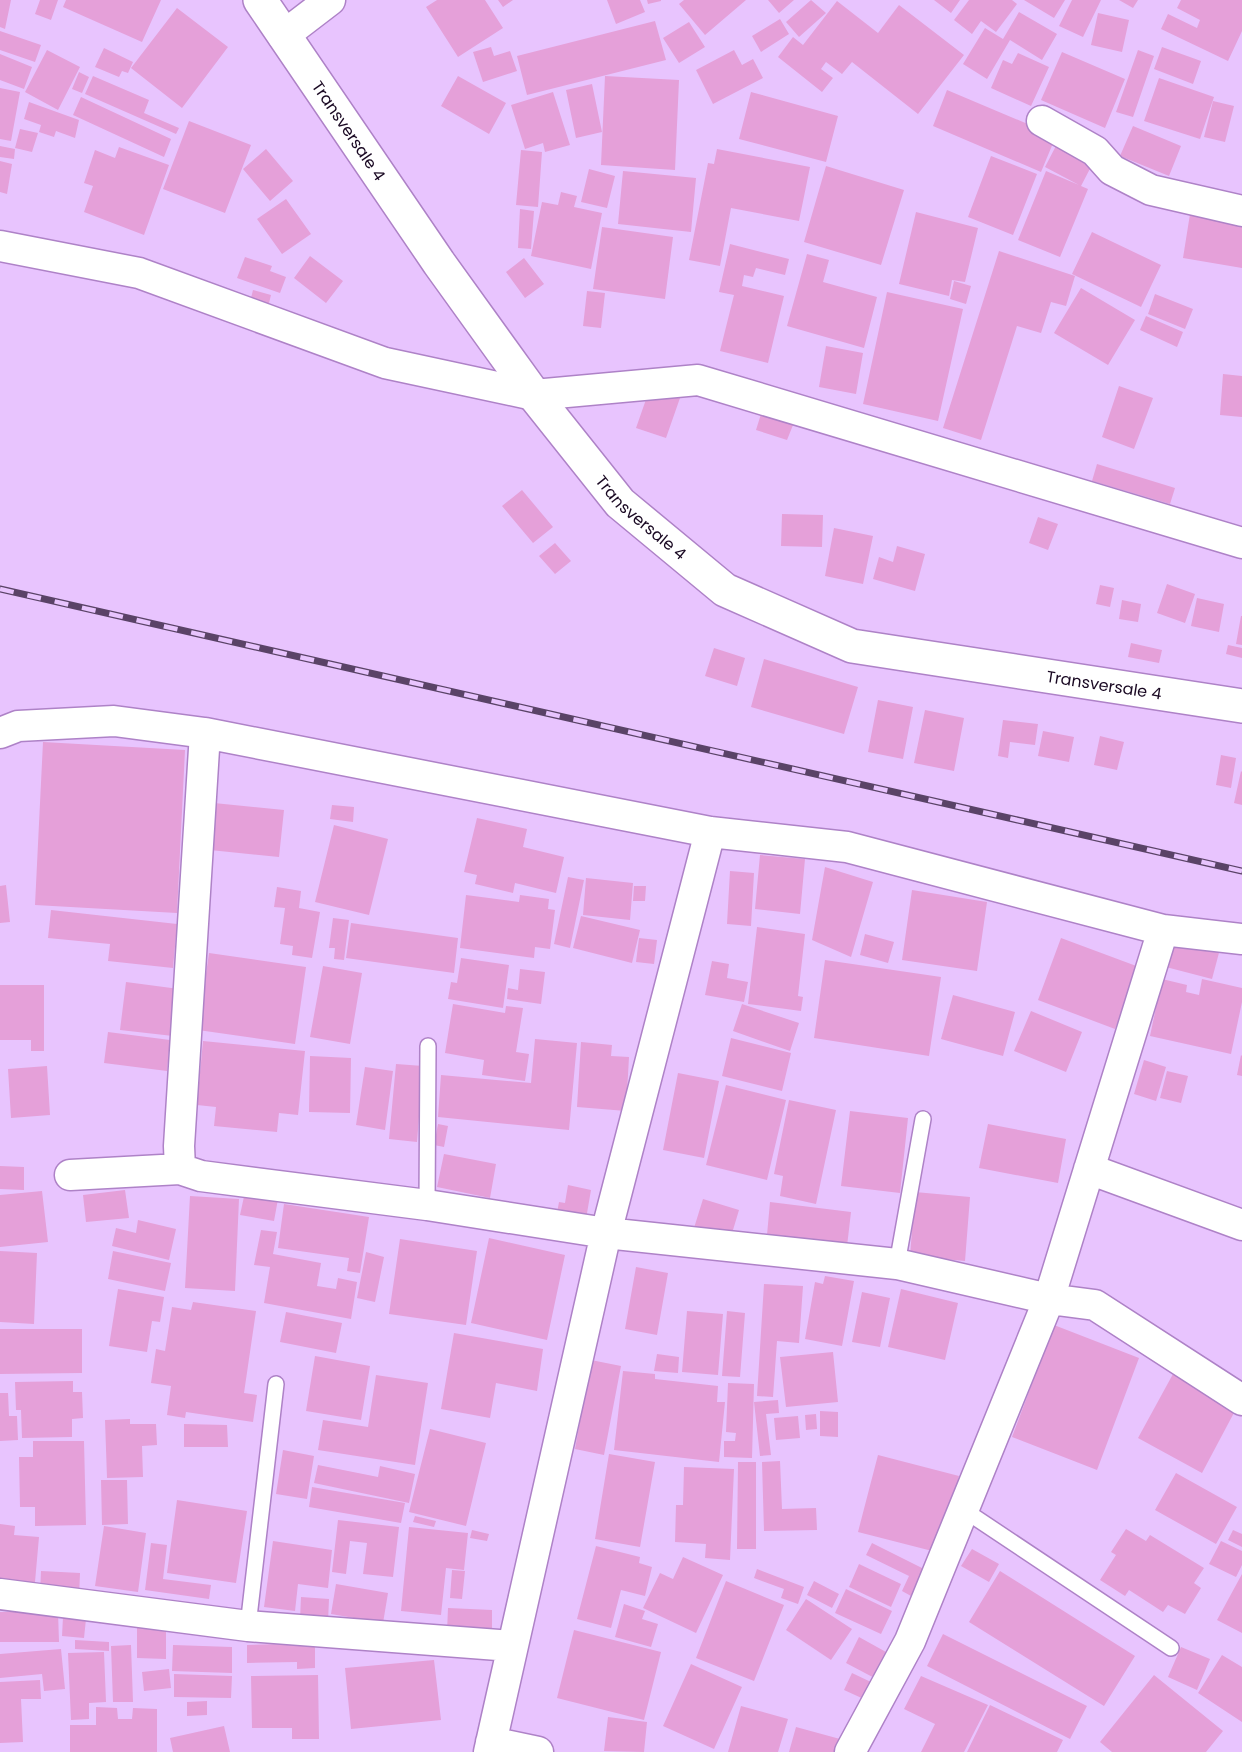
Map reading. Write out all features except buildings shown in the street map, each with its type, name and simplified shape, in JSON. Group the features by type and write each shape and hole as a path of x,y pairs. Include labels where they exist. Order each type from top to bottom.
{"main road":[{"name":"Transversale 4","path":"260,0 439,262 534,395 620,503 725,590 852,646 1242,706"}],"street":[{"path":"283,36 330,0"},
{"path":"1042,121 1095,151 1112,170 1150,190 1242,211"},
{"path":"0,246 139,273 385,363 534,395 698,380 1242,543"},
{"path":"0,733 18,726 114,722 206,733 710,832 847,847 1163,930 1242,939"},
{"path":"180,1169 206,733"},
{"path":"538,1752 490,1747 606,1233 710,832"},
{"path":"850,1752 910,1641 1049,1299 1163,930"},
{"path":"70,1174 180,1169 201,1176 427,1205 606,1233 897,1264 1049,1299 1095,1305 1242,1400"},
{"path":"1089,1169 1242,1226"},
{"path":"0,1594 248,1626 512,1646"}],"lane":[{"path":"427,1205 428,1046"},
{"path":"897,1264 923,1119"},
{"path":"248,1626 276,1384"},
{"path":"964,1510 1171,1648"}],"railway":[{"path":"0,589 1242,871"}]}
